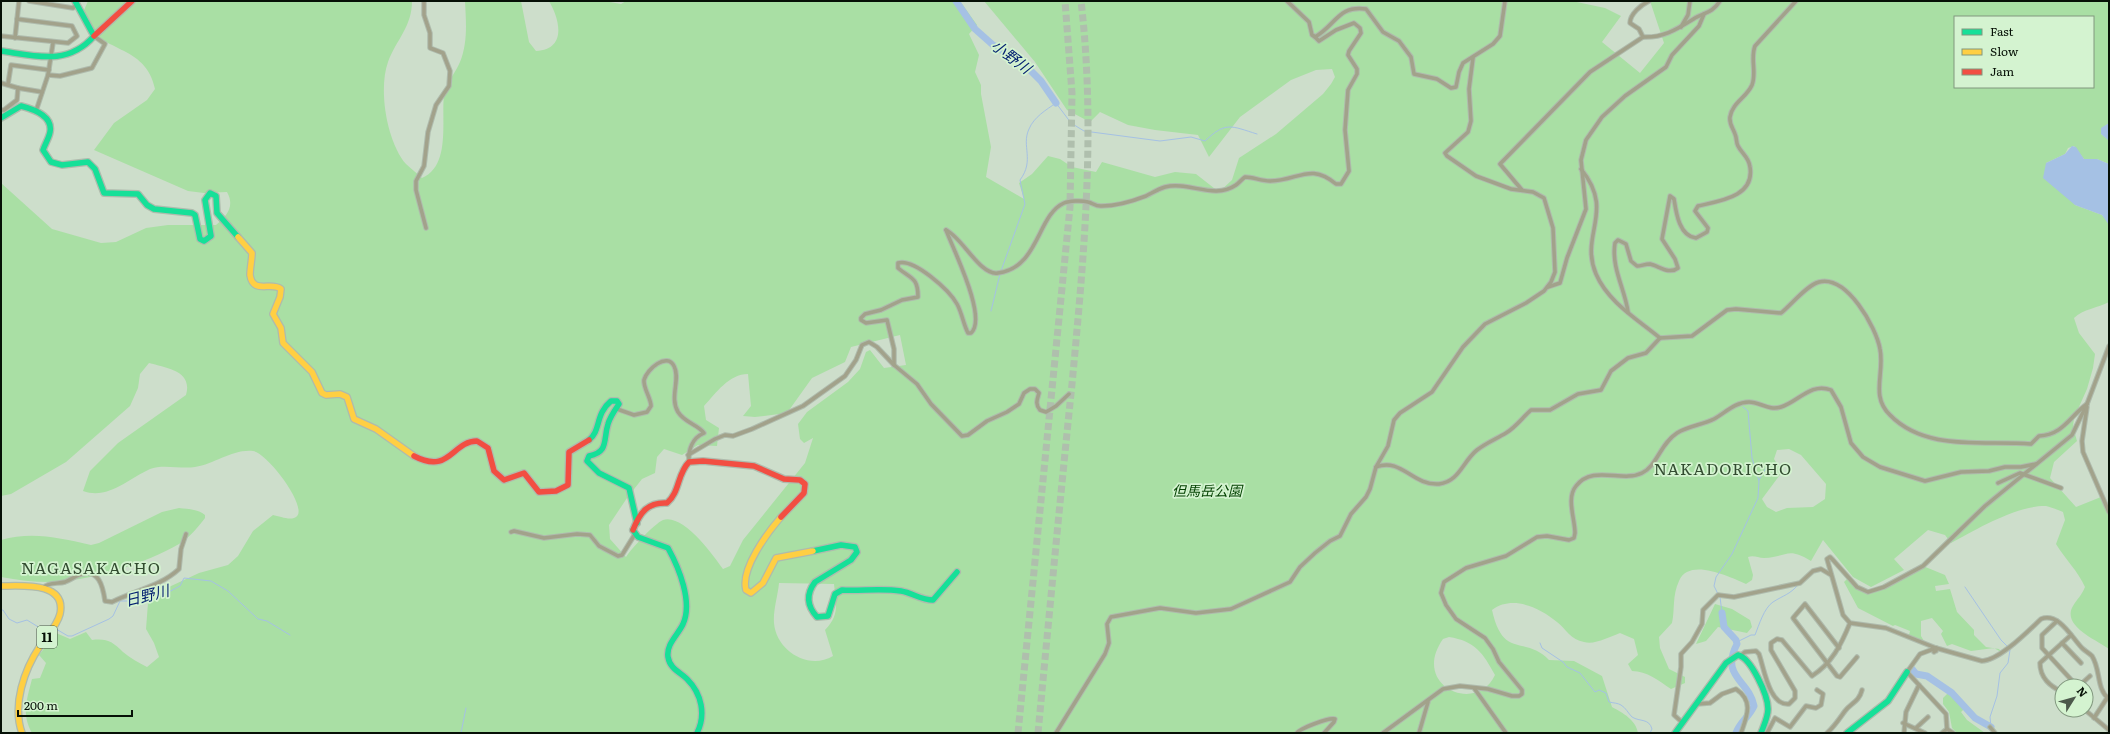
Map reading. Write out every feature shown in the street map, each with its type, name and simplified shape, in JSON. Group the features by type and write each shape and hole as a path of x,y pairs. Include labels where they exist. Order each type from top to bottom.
{"street":[{"path":"15,38 19,1"},
{"path":"29,1 72,8 76,3 94,36 104,44 92,68 60,76 48,75"},
{"path":"1,51 51,57 74,55 132,1"},
{"path":"424,1 424,15 430,28 430,48 443,53 451,76 446,92 436,105 427,138 424,166 416,181 416,190 426,228"},
{"path":"894,364 894,349 887,320 866,323 861,320 861,318 865,314 881,310 902,300 918,297 915,280 912,276 898,268 898,263 907,262 915,266 947,292 957,304 968,333 971,333 974,330 976,317 971,296 946,230 958,237 981,266 987,271 997,274 1011,269 1021,262 1055,209 1068,202 1087,201 1100,207 1108,206 1146,196 1165,187 1177,186 1213,192 1236,185 1245,177 1271,181 1302,174 1319,174 1325,175 1336,184 1341,184 1349,171 1344,130 1348,90 1357,74 1357,68 1348,56 1349,51 1361,33 1360,28 1354,23 1336,30 1319,42 1314,36 1309,22 1287,1"},
{"path":"1314,36 1319,35 1342,12 1353,9 1366,9 1383,32 1399,41 1411,57 1414,74 1437,79 1447,87 1454,88 1457,84 1459,72 1463,63 1493,44 1500,36 1505,1"},
{"path":"1643,37 1639,29 1630,23 1630,19 1638,8 1649,1"},
{"path":"1679,29 1688,15 1690,1"},
{"path":"1522,190 1500,164 1590,72 1643,37 1655,38 1679,29 1715,9 1720,1"},
{"path":"1628,312 1626,299 1615,264 1615,243 1618,240 1626,244 1631,261 1637,266 1650,264 1669,271 1676,270 1678,268 1675,259 1662,239 1670,196 1674,199 1676,213 1682,228 1687,235 1696,238 1707,232 1708,228 1695,211 1698,206 1724,201 1743,190 1751,168 1748,158 1738,146 1730,118 1733,109 1747,93 1753,83 1752,53 1755,46 1796,1"},
{"path":"1056,733 1105,654 1109,643 1107,624 1110,617 1160,608 1196,613 1228,609 1290,582 1300,567 1315,553 1330,540 1340,536 1351,514 1366,497 1376,467 1388,446 1394,420 1400,413 1432,392 1449,365 1474,334 1485,324 1526,304 1547,288 1560,282 1572,243 1584,217 1586,196 1581,169 1582,147 1590,132 1625,96 1666,67 1672,55 1699,26 1704,14"},
{"path":"1,36 53,43 68,43 77,36 72,26 17,19"},
{"path":"36,112 48,75 53,43"},
{"path":"1473,58 1469,90 1471,121 1468,132 1445,153 1446,156 1476,176 1511,189 1522,190 1540,195 1544,198 1553,228 1555,272 1547,288"},
{"path":"8,84 11,65 49,70"},
{"path":"1,83 8,84 8,86 42,92"},
{"path":"1,110 4,110 17,100 18,88"},
{"path":"1,118 21,106 36,112 50,121 50,133 43,150 51,162 61,166 79,161 88,162 95,169 104,193 109,195 138,194 149,206 155,209 168,212 192,213 195,215 200,239 204,241 211,236 205,200 210,193 216,196 217,213 244,246 252,253 250,274 252,281 257,286 263,288 277,286 281,289 282,293 273,314 281,328 282,340 288,350 312,372 322,393 326,395 340,394 347,397 354,419 378,430 416,457 430,463 441,462 455,455 467,443 476,441 485,444 488,448 492,469 498,478 504,480 524,473 539,492 556,491 568,485 569,452 579,444 592,439 596,434 598,420 611,401 617,401 619,404 617,409 608,422 603,450 598,454 589,456 587,461 590,466 597,471 626,485 629,488 636,523 634,531 635,534 622,555 618,556 599,546 590,535 577,534 544,538 514,531 511,532"},
{"path":"1581,169 1591,181 1597,199 1598,209 1591,244 1595,272 1614,301 1660,338 1692,336 1727,310 1736,309 1781,313 1817,283 1826,282 1843,289 1853,298 1864,312 1880,350 1882,362 1878,388 1880,404 1895,420 1918,435 1944,440 2031,444 2039,436 2052,434 2062,428 2087,404"},
{"path":"1376,467 1385,464 1396,466 1423,482 1437,484 1450,480 1460,472 1475,452 1506,433 1531,410 1550,410 1578,394 1601,390 1611,371 1628,358 1646,353 1660,338"},
{"path":"688,456 715,439 725,435 733,436 752,429 803,406 845,376 856,360 862,345 866,343 872,343 877,347 917,384 931,404 962,436 968,435 987,421 1019,404 1024,392 1030,389 1035,389 1039,393 1036,402 1037,406 1040,410 1046,412 1056,406 1069,394"},
{"path":"2104,733 2108,730 2094,718 2108,699 2102,692 2097,668 2091,656 2057,621 2046,617 2041,619 2001,652 1982,663 1947,651 1935,650 1927,647 1923,642 1911,639 1886,628 1850,623 1843,615 1828,558 1833,560 1857,587 1863,591 1875,590 1923,566 1975,514 2072,435 2087,404 2109,347"},
{"path":"617,409 640,415 647,412 651,406 651,400 644,385 644,379 652,368 658,363 670,362 676,370 674,395 677,408 685,421 700,428 704,433 699,435 691,444 688,456 689,462"},
{"path":"1383,733 1443,689 1460,686 1488,689 1512,696 1519,696 1522,694 1522,690 1499,662 1493,649 1485,638 1456,619 1446,605 1441,593 1444,582 1466,568 1506,556 1537,538 1547,536 1570,540 1575,533 1572,496 1576,485 1584,479 1595,475 1634,475 1642,473 1654,462 1666,440 1684,429 1714,419 1733,406 1751,402 1776,408 1788,404 1810,390 1831,390 1840,407 1845,428 1856,452 1880,467 1925,481 1961,472 1989,471 2005,467 2021,467 2036,464"},
{"path":"2087,404 2082,441 2083,452 2109,512"},
{"path":"636,523 651,505 655,503 667,503 671,500 678,490 682,469 689,462 703,461 754,466 784,479 800,480 805,484 804,493 762,540 752,558 745,582 746,590 750,593 755,592 761,586 776,558 842,545 850,545 855,547 857,552 851,560 818,580 810,587 808,593 809,606 817,617 828,616 832,608 835,594 842,590 893,590 907,592 923,600 933,600 957,572"},
{"path":"1998,483 2020,473 2061,488"},
{"path":"1,586 44,587 46,585 65,582 80,574 88,573 98,578 102,583 105,601 112,602 128,594 151,586 179,569 180,549 186,534"},
{"path":"635,534 668,548 686,601 684,622 679,633 668,646 668,657 669,665 674,671 688,680 699,701 703,724 697,733"},
{"path":"1683,723 1674,715 1681,667 1681,654 1692,642 1702,624 1703,610 1708,603 1718,595 1734,596 1800,583 1814,571 1820,569 1826,570 1832,575"},
{"name":"11","path":"22,733 18,704 21,691 37,651 60,615 58,600 52,591 44,587"},
{"path":"1840,648 1805,604 1793,618 1828,664 1840,677 1857,657"},
{"path":"2057,621 2042,635 2042,648 2070,678"},
{"path":"1675,733 1734,657 1748,651 1756,651 1759,654 1765,682 1778,699 1786,704 1793,701 1794,691 1771,650 1770,646 1773,641 1780,639 1782,640 1812,676 1828,664 1840,648 1850,623"},
{"path":"2054,687 2048,684 2040,668 2040,663 2071,635"},
{"path":"2062,643 2081,663"},
{"path":"1927,647 1935,650"},
{"path":"1847,733 1888,701 1920,654 1927,647"},
{"path":"1734,657 1745,658 1751,664 1768,705 1761,733"},
{"path":"1907,672 1946,714 1947,729"},
{"path":"1904,733 1906,712 1919,685"},
{"path":"1474,688 1506,733"},
{"path":"1697,704 1710,703 1722,694 1736,689 1743,694 1748,703 1748,711 1741,733"},
{"path":"1767,733 1775,718 1790,727 1806,706 1816,708 1821,705 1823,694 1817,690"},
{"path":"1827,733 1839,722 1846,709 1860,697 1862,690"},
{"path":"1419,733 1428,701"},
{"path":"1916,728 1928,717"},
{"path":"1297,733 1301,729 1329,718 1335,719 1324,733"},
{"path":"1904,724 1925,733"},
{"path":"1990,727 1995,733"},
{"path":"1942,733 1947,729"},
{"path":"1947,729 1953,733"}],"green space":[{"name":"但馬岳公園","path":"88,1 412,1 407,26 388,62 385,74 384,101 389,129 399,154 406,164 422,178 431,172 441,153 443,141 444,95 463,54 466,32 465,1 521,1 529,42 536,51 546,49 553,45 557,39 558,25 549,1 604,1 621,4 626,1 960,1 977,25 969,34 979,55 975,72 981,85 981,94 991,147 986,177 1024,199 1019,183 1032,174 1048,156 1060,159 1072,167 1096,172 1102,162 1155,177 1175,172 1196,174 1219,192 1232,180 1239,158 1276,134 1323,94 1335,77 1332,69 1316,70 1291,80 1240,117 1209,157 1198,135 1128,125 1100,112 1090,122 1067,110 1035,62 984,1 1572,1 1605,8 1621,16 1602,42 1640,73 1664,43 1650,1 2109,1 2109,123 2101,129 2101,134 2109,140 2109,164 2097,159 2084,159 2074,146 2068,148 2065,154 2046,163 2075,205 2102,215 2107,220 2109,225 2109,302 2086,311 2074,318 2079,333 2095,354 2087,389 2074,418 2073,427 2077,441 2054,462 2050,478 2076,507 2101,497 2109,515 2109,649 2082,632 2072,620 2071,613 2073,606 2085,587 2056,544 2065,520 2063,512 2046,506 2023,510 1997,519 1951,543 1945,535 1928,530 1894,559 1904,570 1871,587 1853,577 1823,540 1811,561 1792,553 1764,558 1752,556 1748,557 1753,575 1752,580 1746,584 1710,571 1691,570 1684,574 1679,581 1674,597 1672,623 1659,637 1660,648 1669,669 1685,677 1685,683 1671,689 1648,675 1637,671 1632,671 1628,664 1638,655 1634,639 1620,633 1597,642 1588,643 1579,641 1550,617 1534,608 1517,603 1508,603 1492,610 1502,635 1509,641 1532,649 1549,660 1574,661 1602,676 1612,707 1625,714 1635,724 1638,733 32,733 26,713 28,693 32,679 40,678 46,663 39,655 56,633 70,639 86,632 92,640 106,640 147,667 159,657 154,643 146,629 148,603 158,593 169,587 199,573 228,565 238,556 253,531 273,515 294,518 298,514 298,506 286,483 278,472 260,454 253,451 238,452 195,467 166,467 150,469 118,487 101,493 83,491 90,471 118,443 186,395 186,381 182,376 170,369 149,363 140,374 138,388 130,406 66,462 11,494 1,496 1,183 52,229 101,243 116,242 146,228 168,225 216,225 229,210 230,206 227,192 204,193 188,191 94,150 114,123 147,100 155,89 150,74 142,64 89,29 81,17","holes":["900,335 906,365 884,368 870,350 866,352 860,369 848,382 807,412 798,424 800,439 804,443 813,438 805,463 743,540 730,566 723,569 697,537 680,523 671,520 663,520 654,526 626,557 610,539 609,525 642,479 655,473 657,457 664,449 682,455 698,445 717,446 719,428 706,420 704,406 723,385 735,377 748,374 751,406 743,416 755,417 787,413 812,378 845,362 851,347","1789,449 1801,455 1826,484 1825,499 1813,507 1787,508 1776,512 1767,507 1762,499 1782,472 1774,459 1777,450","779,583 834,584 836,609 830,625 825,630 833,656 823,660 814,661 804,659 795,655 781,642 776,633 774,623 774,613","1449,637 1458,639 1472,645 1482,654 1495,675 1486,687 1475,693 1462,694 1450,690 1440,682 1435,670 1435,656 1443,639"]},
{"path":"179,508 199,512 205,515 205,518 182,542 151,558 116,570 81,579 37,582 1,577 1,540 12,537 46,536 91,545 99,543 162,512"},
{"path":"1923,566 1945,575 1949,584 1935,586 1936,591 1950,589 1957,612 1974,630 1974,635 1986,647 1993,648 1971,651 1952,644 1947,646 1941,634 1943,631 1932,618 1921,621 1921,636 1924,641 1909,635 1910,631 1895,625 1893,626 1858,608 1844,582 1848,578 1863,591 1875,591"},
{"path":"1715,604 1732,609 1750,620 1752,627 1747,633 1718,627 1706,641 1696,644"},
{"path":"1948,693 1964,709 1961,712 1967,720 1985,733 1957,733 1952,728 1949,712 1943,704 1943,698"}],"water":[{"path":"2109,123 2108,140 2101,134 2101,128"},
{"path":"2072,146 2076,147 2084,159 2097,159 2109,164 2109,225 2102,215 2075,205 2043,178 2046,163 2065,154"}],"waterway":[{"name":"小野川","path":"956,1 975,29 993,45 1024,64 1041,81 1056,103"},
{"path":"1001,271 1025,204 1020,180 1027,166 1027,135 1034,121 1056,103 1071,123 1084,131 1160,141 1191,137 1205,141 1218,130 1229,127 1235,127 1257,134"},
{"name":"小野川","path":"991,311 1000,274"},
{"path":"1718,594 1714,586 1716,577 1732,554 1758,498 1759,481 1752,458 1748,411 1743,407"},
{"path":"1759,480 1766,468"},
{"name":"日野川","path":"56,629 68,636 72,636 109,619 113,616 120,601 133,601 142,596 165,594 180,586 184,578 211,581 228,591 258,619 267,621 290,635"},
{"path":"1737,642 1751,635 1755,635 1767,608 1773,602 1789,593 1798,585"},
{"path":"1965,587 2001,640 2007,646"},
{"path":"1720,597 1722,613"},
{"name":"日野川","path":"1,610 3,610 9,619 17,623 27,620 40,628 48,629"},
{"path":"1722,613 1724,627 1736,640 1737,644 1733,655 1732,664 1734,671 1737,678 1747,690 1754,706 1736,733"},
{"path":"1540,643 1542,648 1563,662 1567,667 1580,673 1595,692 1599,690 1606,693 1609,702 1620,704 1632,717 1649,723 1652,729 1650,733"},
{"path":"1991,727 1990,717 1997,696 2000,673 2008,663 2010,650"},
{"path":"1912,669 1916,674 1927,676 1952,693 1975,718 1991,727"},
{"path":"461,733 466,708"}],"tunnel":[{"path":"1018,733 1070,207 1072,93 1065,1"},
{"path":"1038,733 1081,288 1087,192 1088,97 1081,1"}],"traffic: fast":[{"path":"1,51 51,57 73,52 84,45 94,36 75,1"},
{"path":"1,118 21,106 41,114 50,126 50,132 43,150 51,162 62,165 88,162 95,169 104,193 138,194 147,205 154,209 192,213 195,215 200,239 204,241 211,236 205,200 210,193 216,196 217,213 238,237"},
{"path":"589,440 595,432 602,411 611,401 617,401 619,404 609,421 604,444 600,452 589,456 587,461 599,473 629,488 637,523"},
{"path":"633,530 638,537 668,548 680,575 686,596 686,615 681,628 669,648 668,657 671,665 687,679 696,691 699,698 702,712 700,726 697,733"},
{"path":"813,551 841,545 855,547 857,552 851,560 815,582 812,586 809,600 811,609 817,617 828,616 835,594 842,590 894,590 933,600 957,572"},
{"path":"1675,733 1726,663 1738,655 1743,658 1753,670 1765,695 1768,712 1761,733"},
{"path":"1847,733 1888,701 1907,672"}],"traffic: slow":[{"path":"238,237 252,253 250,275 252,281 258,286 272,286 281,289 280,297 273,314 281,328 283,343 312,372 322,393 326,395 340,394 347,397 354,419 376,429 414,456"},
{"path":"781,517 756,551 747,572 745,581 746,590 751,593 763,583 776,558 813,551"},
{"path":"1,586 30,586 40,588 49,591 56,596 60,603 59,618 34,655 21,688 18,711 22,733"}],"traffic: jam":[{"path":"94,36 132,1"},
{"path":"414,456 426,461 436,462 450,456 469,442 477,441 488,448 494,471 504,480 524,473 539,492 556,491 568,485 569,452 589,440"},
{"path":"633,530 642,513 646,509 655,504 667,503 671,499 677,488 682,472 689,462 703,461 754,466 784,479 800,480 805,484 804,493 781,517"}],"district":[{"name":"NAKADORICHO","path":"1723,469"},
{"name":"NAGASAKACHO","path":"91,568"}]}
